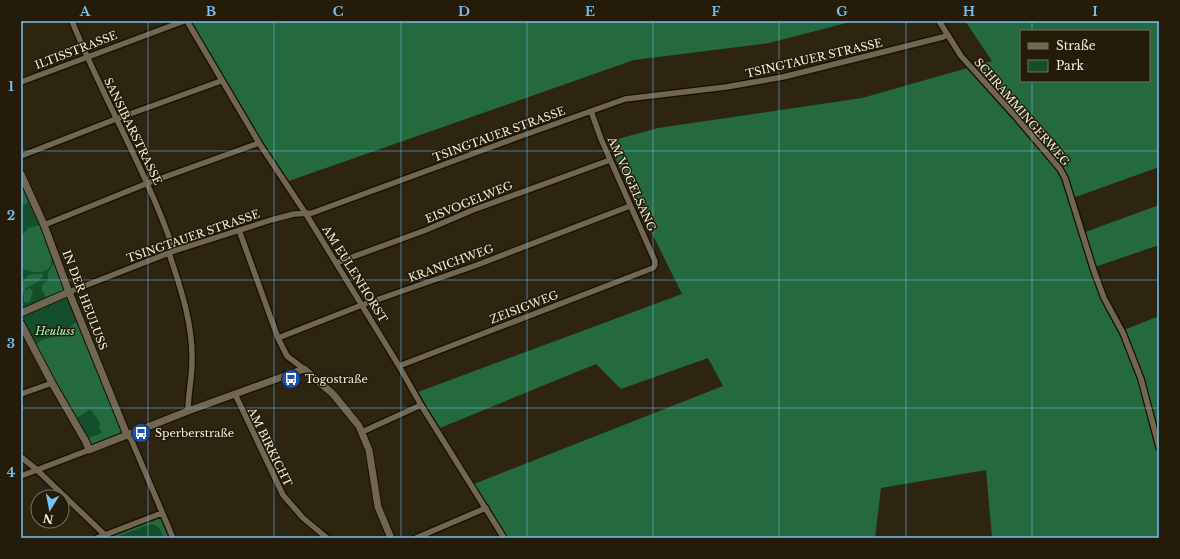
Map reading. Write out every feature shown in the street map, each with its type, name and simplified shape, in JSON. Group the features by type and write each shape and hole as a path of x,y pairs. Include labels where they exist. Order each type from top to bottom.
{"street":[{"name":"SANSIBARSTRASSE","path":"72,21 86,57 148,183 167,228 191,334 192,363 188,396 188,411"},
{"name":"ILTISSTRASSE","path":"21,82 185,21"},
{"name":"AM EULENHORST","path":"185,21 259,143 306,214 399,366 421,406 504,538"},
{"name":"SCHRAMMINGERWEG","path":"939,21 964,60 1012,112 1060,169 1065,178 1104,298 1123,333 1141,378 1159,447"},
{"name":"TSINGTAUER STRASSE","path":"70,292 172,252 239,230 288,215 312,213 625,99 783,77 947,35"},
{"path":"21,156 116,119 221,81"},
{"name":"AM VOGELSANG","path":"591,111 600,139 655,261 655,266"},
{"path":"44,224 148,183 259,143"},
{"name":"EISVOGELWEG","path":"336,264 480,208 610,160"},
{"name":"IN DER HEULUSS","path":"21,174 44,224 127,435"},
{"name":"KRANICHWEG","path":"278,338 362,305 477,265 630,206"},
{"path":"239,230 278,338 286,356 324,386 356,421 362,432 370,457 378,507 391,538"},
{"name":"ZEISIGWEG","path":"399,366 655,266"},
{"path":"21,313 70,292"},
{"path":"21,324 89,450"},
{"path":"21,476 188,411 304,369"},
{"path":"21,394 52,383"},
{"name":"AM BIRKICHT","path":"235,394 283,495 303,518 327,538"},
{"path":"362,432 421,406"},
{"path":"127,435 131,439 173,538"},
{"path":"21,457 36,469 106,536"},
{"path":"416,538 486,508"},
{"path":"97,538 106,536 162,513"}],"green space":[{"path":"189,21 854,21 769,43 634,60 286,182 250,125"},
{"path":"965,21 1159,21 1159,167 1073,198 1080,234 1159,205 1159,245 1095,267 1108,300 1124,330 1159,316 1159,538 992,538 986,470 881,488 875,538 505,538 474,484 723,386 708,358 621,389 596,364 440,428 418,392 682,294 607,142 658,128 862,98 992,61"},
{"name":"Heuluss","path":"21,179 42,225 65,291 21,310"},
{"path":"21,185 28,202 21,206"},
{"path":"39,225 48,244 52,259 51,265 47,270 40,272 32,272 21,269 21,236 28,228"},
{"path":"54,261 65,290 46,297 42,290 42,285 48,280 48,272"},
{"path":"28,275 44,275 38,282 26,288 21,296 21,283"},
{"path":"29,288 33,290 30,301 26,303 24,302 24,292"},
{"name":"Heuluss","path":"66,297 70,298 124,433 91,446 35,348 21,318 21,316"},
{"name":"Heuluss","path":"77,321 122,432 92,444 88,440 89,438 102,433 99,428 100,423 90,409 77,418 36,349 39,342 59,336"},
{"path":"161,517 170,538 110,538 109,535"},
{"path":"160,518 169,538 164,538 158,527 150,524 114,538 110,538 110,536"}],"place":[{"name":"Togostraße","path":"291,379"},
{"name":"Sperberstraße","path":"141,433"}]}
